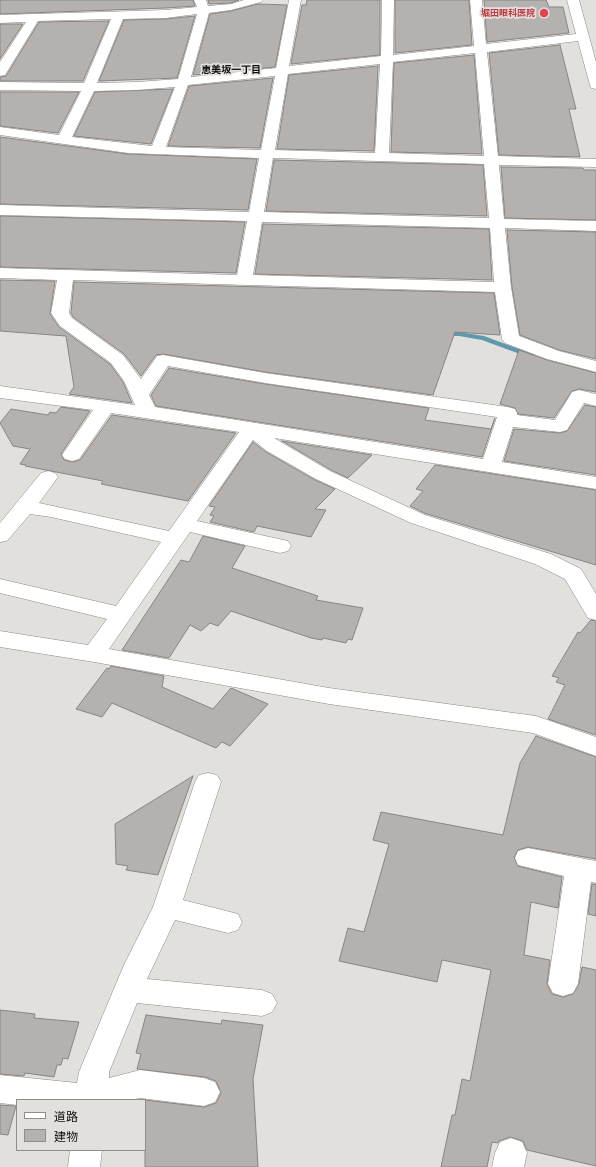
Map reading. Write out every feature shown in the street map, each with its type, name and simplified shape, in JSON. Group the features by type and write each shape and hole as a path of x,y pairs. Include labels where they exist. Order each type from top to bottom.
{"street":[{"path":"0,18 118,16 202,6 230,7 256,0"},
{"path":"244,280 295,0"},
{"path":"382,157 387,59 388,0"},
{"path":"476,0 503,287 511,339 553,355 596,367"},
{"path":"573,0 596,86"},
{"path":"157,151 183,82 202,6"},
{"path":"64,139 89,87 118,16"},
{"path":"0,72 34,18"},
{"path":"0,86 137,86 584,37"},
{"path":"0,131 128,149 157,151 596,163"},
{"path":"0,210 596,226"},
{"path":"0,273 503,287"},
{"path":"78,275 60,313 66,322 117,359 133,380 148,412"},
{"path":"140,395 163,360 265,378 508,413 491,466"},
{"path":"0,392 148,412 596,483"},
{"path":"506,420 560,426 579,396 596,400"},
{"path":"72,455 105,407"},
{"path":"94,654 251,429"},
{"path":"251,429 274,447 323,475 418,519 542,559 573,574 596,613"},
{"path":"0,536 25,507 48,476"},
{"path":"25,507 179,532 280,546"},
{"path":"0,586 122,615"},
{"path":"0,639 94,654 329,696 536,725 596,747"},
{"path":"92,1098 94,1072 138,965 168,907 208,782"},
{"path":"528,858 587,870 563,984"},
{"path":"168,907 228,922"},
{"path":"128,990 262,1003"},
{"path":"0,1089 92,1098 140,1084 204,1092"},
{"path":"84,1167 86,1151"}],"building":[{"path":"0,0 193,0 195,6 0,14"},
{"path":"208,0 239,0 231,3 209,4"},
{"path":"307,0 380,0 380,55 291,64 302,5 306,5"},
{"path":"395,0 469,0 472,45 395,53"},
{"path":"484,0 546,0 549,7 563,7 569,33 487,42"},
{"path":"258,4 287,5 275,67 193,75 210,14 231,11"},
{"path":"195,16 177,78 99,81 124,20 166,19"},
{"path":"109,21 83,81 0,81 0,77 6,76 39,22"},
{"path":"0,24 23,24 0,59"},
{"path":"560,45 576,109 569,109 580,157 499,155 489,53"},
{"path":"474,55 482,154 391,152 394,63"},
{"path":"378,66 374,151 277,149 289,75"},
{"path":"273,78 260,148 168,146 189,86"},
{"path":"173,89 151,144 74,136 95,92"},
{"path":"0,92 79,92 58,133 0,126"},
{"path":"0,137 128,154 257,159 248,210 0,204"},
{"path":"274,160 483,165 487,216 266,211"},
{"path":"501,167 583,168 584,170 596,170 596,220 505,218"},
{"path":"0,216 245,222 236,273 0,267"},
{"path":"263,224 489,229 492,280 255,274"},
{"path":"507,230 596,232 596,359 559,350 520,335 512,287"},
{"path":"0,280 55,281 50,314 59,327 110,364 123,382 132,403 69,394 74,387 66,336 0,331"},
{"path":"74,282 494,293 500,335 455,332 433,395 265,372 163,354 156,355 141,376 124,354 73,317 71,313"},
{"path":"519,350 547,360 596,373 596,392 579,389 572,391 554,418 518,414 515,408 500,404"},
{"path":"169,368 265,384 429,408 425,420 491,429 495,418 482,457 156,406 151,395"},
{"path":"585,405 596,407 596,475 504,461 514,429 560,433 567,431"},
{"path":"61,407 90,411 61,454 64,460 72,462 80,460 112,415 236,433 188,501 101,484 103,481 20,464 30,449 13,446 0,423 11,409 48,415 50,412 56,413"},
{"path":"282,441 372,455 348,478 331,470"},
{"path":"253,442 266,452 315,480 335,489 315,509 326,510 311,537 257,526 254,532 210,522 214,516 210,515 215,507 209,506"},
{"path":"435,465 596,490 596,565 424,513 410,506 423,491 416,489"},
{"path":"203,536 245,546 232,568 318,596 316,600 363,608 352,640 348,639 346,643 323,638 322,640 311,638 231,611 218,626 210,623 201,631 190,625 169,658 122,650 181,560 189,562"},
{"path":"591,620 596,621 596,735 548,719 565,685 556,682 559,678 552,676 578,632 580,633"},
{"path":"111,666 164,676 162,687 213,709 231,688 268,704 230,746 222,742 216,748 112,703 102,717 76,709 107,668 109,669"},
{"path":"536,736 596,757 596,859 528,847 518,850 514,857 518,866 562,877 558,908 531,902 524,955 550,960 547,984 552,994 563,997 573,994 579,984 582,967 596,970 596,1166 527,1150 523,1141 510,1137 499,1141 498,1143 492,1142 487,1167 441,1167 452,1115 455,1115 462,1079 470,1081 491,970 442,960 437,982 339,961 348,928 364,932 389,844 373,840 381,812 503,835 520,763"},
{"path":"193,776 158,875 126,870 128,866 116,864 115,824"},
{"path":"592,884 596,884 596,916 588,914"},
{"path":"0,1010 35,1014 34,1018 79,1022 68,1059 63,1058 61,1065 57,1065 54,1077 25,1073 24,1076 0,1074"},
{"path":"146,1015 221,1024 222,1020 263,1025 253,1079 258,1167 145,1167 146,1100 204,1107 216,1103 221,1093 216,1081 205,1077 137,1069 141,1054 136,1053"},
{"path":"0,1105 16,1106 8,1135 0,1134"}],"waterway":[{"path":"440,334 459,334 484,338 531,355"}],"place":[{"name":"堀田眼科医院","path":"544,13"}],"district":[{"name":"恵美坂一丁目","path":"231,70"}]}
